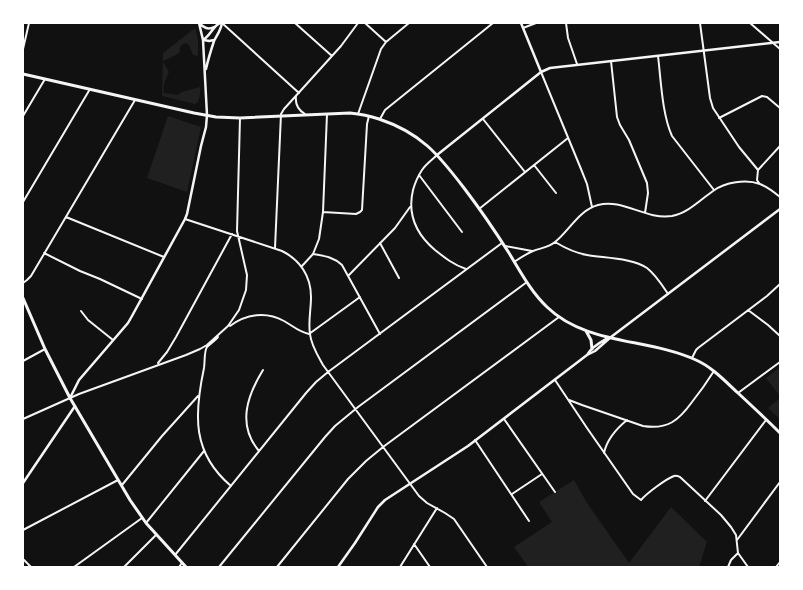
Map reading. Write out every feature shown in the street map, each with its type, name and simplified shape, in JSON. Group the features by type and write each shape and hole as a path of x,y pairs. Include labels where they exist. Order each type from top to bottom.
{"main road":[{"path":"23,74 216,117 240,118 327,113 358,114 399,126 426,144 437,155 479,209 527,282 547,308 570,324 586,331 672,352 692,358 702,363 714,371 780,433"},
{"path":"23,298 24,305 45,350 70,398 118,480 142,518 186,567"},
{"path":"586,331 591,340 592,349"}],"street":[{"path":"23,49 29,23"},
{"path":"199,23 206,28 215,27"},
{"path":"70,398 79,380 128,323 165,258 187,214 206,127 207,115 203,40 199,23"},
{"path":"203,40 218,24 222,23"},
{"path":"205,74 212,46 222,27 222,23"},
{"path":"222,23 298,94"},
{"path":"295,23 332,56"},
{"path":"275,248 280,116 284,109 347,39 358,23"},
{"path":"365,23 386,42"},
{"path":"358,114 380,52 386,42 409,23"},
{"path":"379,119 385,110 493,23"},
{"path":"521,23 587,184 592,207"},
{"path":"523,28 536,23"},
{"path":"566,23 568,38 577,64"},
{"path":"700,23 710,98 713,108 739,147 758,170"},
{"path":"750,23 780,49"},
{"path":"203,40 210,41 216,38"},
{"path":"467,270 449,261 427,242 418,231 413,218 411,206 413,192 419,175 429,162 437,155 541,72 550,68 577,64 780,42"},
{"path":"658,56 667,120 672,136 714,190"},
{"path":"611,61 617,117 629,140 647,183 648,193 645,213"},
{"path":"23,116 45,79"},
{"path":"23,202 90,89"},
{"path":"298,94 296,101 297,107 305,114"},
{"path":"719,118 762,96 767,97 780,108"},
{"path":"23,283 30,277 135,100"},
{"path":"302,266 313,254 319,239 323,212 327,113"},
{"path":"323,212 356,214 360,212 363,207 367,124 369,116"},
{"path":"231,486 216,471 204,451 200,440 198,414 199,395 205,363 205,351 236,316 243,302 246,290 247,275 237,231 240,118"},
{"path":"482,119 524,172"},
{"path":"479,209 568,138"},
{"path":"759,184 757,180 758,170 780,146"},
{"path":"534,165 556,193"},
{"path":"419,175 462,232"},
{"path":"514,262 533,251 546,247 555,242 580,216 592,207 603,204 614,203 645,213 659,216 673,216 691,207 714,190 732,183 746,182 759,184 770,189 780,197"},
{"path":"348,276 400,222 411,206"},
{"path":"338,567 381,504 504,419 780,210"},
{"path":"66,216 165,258"},
{"path":"185,219 275,248 298,261 308,277 311,290 310,339 328,372 423,500 449,516 457,523 487,567"},
{"path":"157,365 176,337 232,234"},
{"path":"555,242 579,253 643,265 655,276 668,294"},
{"path":"380,243 399,278"},
{"path":"175,555 311,388 328,372 503,244 533,251"},
{"path":"44,253 142,299"},
{"path":"313,254 331,258 342,265 380,334"},
{"path":"219,567 334,426 527,282"},
{"path":"692,358 698,348 773,291 780,284"},
{"path":"23,419 70,398 200,349 240,320 252,316 264,315 276,317 301,332 309,334 360,297"},
{"path":"748,310 780,336"},
{"path":"82,311 88,320 113,340"},
{"path":"277,567 348,479 366,462 383,447 559,317"},
{"path":"587,356 592,349 602,341 611,337"},
{"path":"23,361 45,350"},
{"path":"738,393 780,362"},
{"path":"259,451 249,436 246,417 250,394 264,370"},
{"path":"569,400 650,427 662,426 672,423 685,412 714,371"},
{"path":"556,380 604,453 630,491 636,497 641,500 650,491 671,478 677,476 683,479 734,531 737,540 738,553 748,567"},
{"path":"122,486 162,436 199,395"},
{"path":"23,482 75,406"},
{"path":"504,419 554,492"},
{"path":"604,453 611,436 627,420"},
{"path":"705,501 766,420"},
{"path":"475,440 529,521"},
{"path":"146,523 204,451"},
{"path":"512,494 542,474"},
{"path":"23,530 118,480"},
{"path":"737,540 780,482"},
{"path":"400,567 437,508"},
{"path":"74,567 142,518"},
{"path":"124,567 156,535"},
{"path":"414,544 430,567"},
{"path":"728,567 731,560 738,553"},
{"path":"23,559 30,567"},
{"path":"776,567 780,562"},
{"path":"179,567 182,563"}],"shaded area":[{"path":"195,28 198,40 198,56 193,55 189,45 186,43 181,46 180,52 163,62 169,72 164,85 164,93 178,95 182,92 200,87 198,102 195,104 162,96 163,53"},
{"path":"168,116 201,127 187,192 147,178"},
{"path":"780,367 780,396 766,378"},
{"path":"780,398 780,419 768,408"},
{"path":"574,480 587,503 629,563 671,507 707,542 699,567 524,567 527,565 514,547 552,522 539,502"}]}
